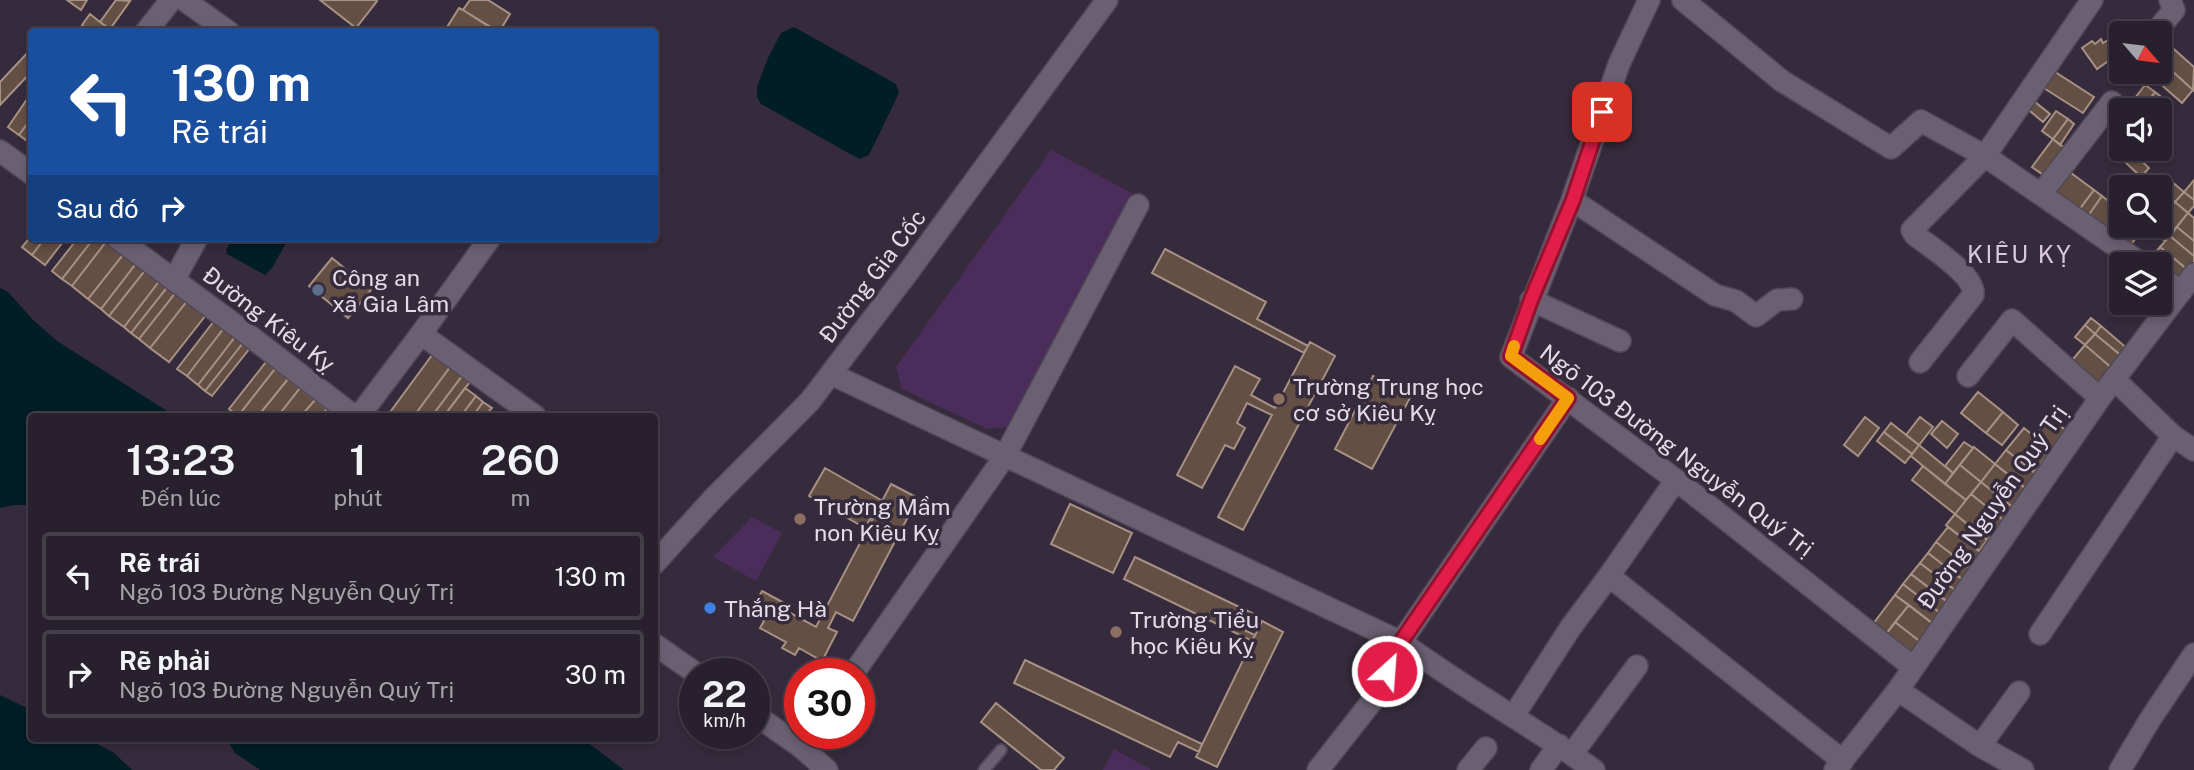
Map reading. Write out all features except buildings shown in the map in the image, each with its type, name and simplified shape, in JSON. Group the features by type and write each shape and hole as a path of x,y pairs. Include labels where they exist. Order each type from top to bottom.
{"street":[{"path":"149,28 171,0"},
{"path":"184,0 223,28"},
{"name":"Đường Gia Cốc","path":"658,560 711,501 810,401 906,275 1107,0"},
{"name":"Ngõ 103 Đường Nguyễn Quý Trị","path":"1649,0 1619,64 1573,200 1511,356 1676,480 1913,667"},
{"path":"1683,0 1782,81 1891,148 1921,121 1984,156 2125,252"},
{"path":"1920,362 1973,295 1973,289 1965,275 1912,230 1984,156 2092,0"},
{"path":"2165,21 2174,10 2169,0"},
{"path":"2041,194 2109,106"},
{"path":"0,151 28,171"},
{"path":"1573,200 1715,295 1727,297 1756,316 1777,300 1792,299"},
{"path":"864,658 1005,456 1138,205"},
{"name":"Đường Kiêu Kỵ","path":"122,242 352,413"},
{"path":"174,280 195,242"},
{"path":"358,413 421,334 487,242"},
{"name":"Đường Nguyễn Quý Trị","path":"1839,765 1898,690 2100,398 2194,274"},
{"path":"2172,285 2181,292"},
{"path":"1531,300 1620,341"},
{"path":"1968,376 2012,320 2100,398"},
{"path":"421,334 531,413"},
{"path":"831,374 1401,642 1447,676 1514,715 1594,770"},
{"path":"2114,379 2173,436 2194,450"},
{"path":"1318,770 1380,691 1390,661 1401,642 1568,398"},
{"path":"2040,634 2173,436"},
{"path":"1514,715 1571,627 1676,480"},
{"path":"1609,576 1839,765"},
{"path":"658,647 679,661"},
{"path":"2120,770 2194,654"},
{"path":"1541,770 1566,750 1637,666"},
{"path":"1898,690 1980,746 2023,770"},
{"path":"1980,746 2019,692"},
{"path":"1468,770 1486,748"},
{"path":"812,749 827,770"}],"lane":[{"path":"984,770 1002,750"}],"shaded area":[{"path":"1051,150 1132,193 1007,427 987,429 902,389 896,367"},
{"path":"752,517 782,533 756,581 713,557"},
{"path":"1114,749 1150,769 1150,770 1103,770"}],"water":[{"path":"794,27 896,84 899,93 869,155 860,159 761,104 757,97 757,87 768,58 781,33"},
{"path":"230,242 287,242 265,275 227,254"},
{"path":"0,288 8,292 32,319 57,341 170,413 28,413 28,505 0,508"},
{"path":"0,695 28,709 28,742 93,742 113,752 132,770 0,770"},
{"path":"229,742 587,742 624,770 260,770 235,753"}],"slow traffic":[{"path":"1514,346 1511,356 1568,398 1540,439"}],"place":[{"name":"Công an xã Gia Lâm","path":"318,290"},
{"name":"Trường Trung học cơ sở Kiêu Kỵ","path":"1279,399"},
{"name":"Trường Mầm non Kiêu Kỵ","path":"800,519"},
{"name":"Thắng Hà","path":"710,608"},
{"name":"Trường Tiểu học Kiêu Kỵ","path":"1116,632"}],"district":[{"name":"KIÊU KỴ","path":"2020,254"}],"route":[{"path":"1387,671 1394,652 1568,398 1511,356 1573,200 1576,184 1602,112"}]}
